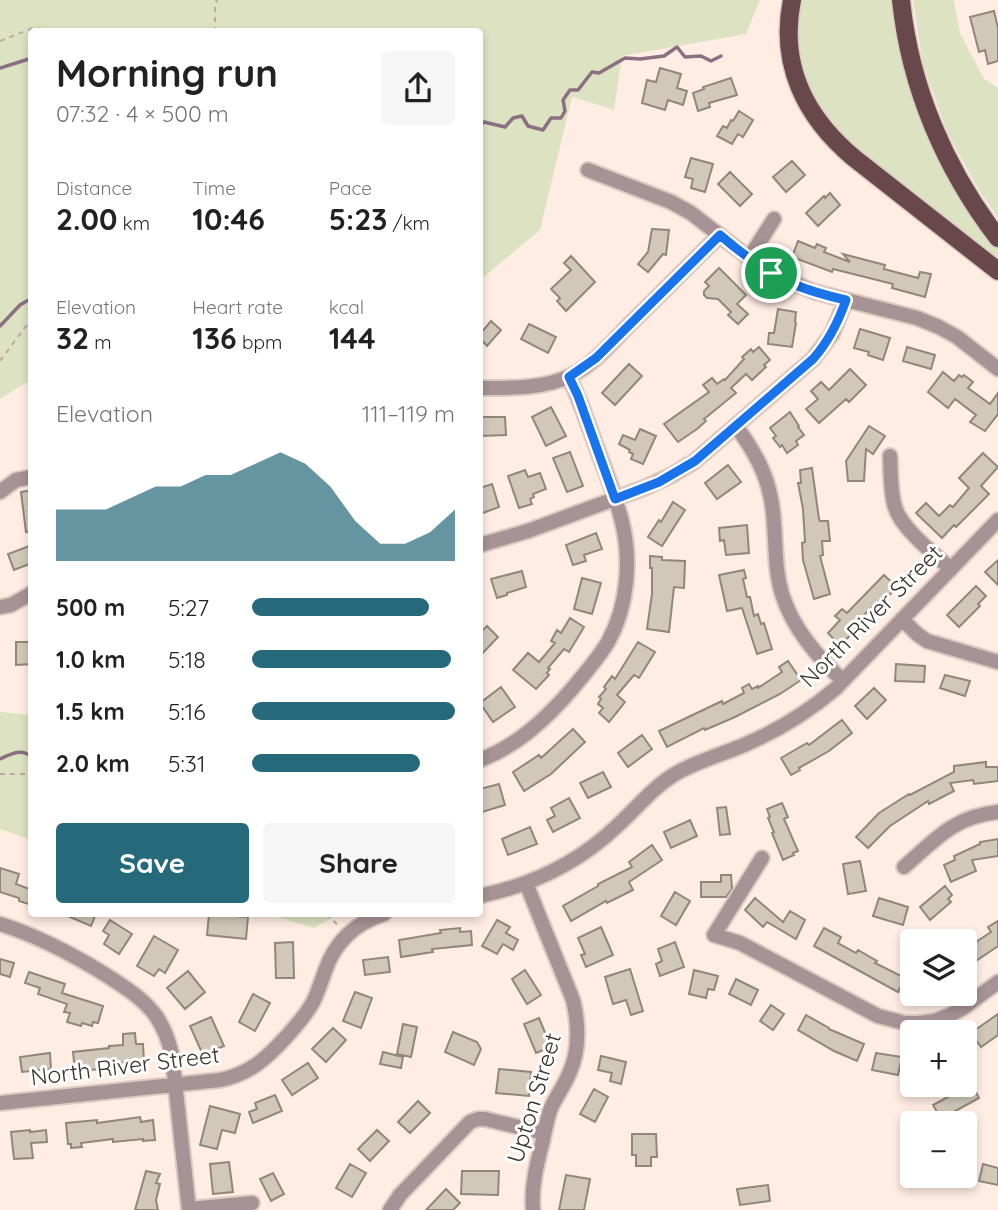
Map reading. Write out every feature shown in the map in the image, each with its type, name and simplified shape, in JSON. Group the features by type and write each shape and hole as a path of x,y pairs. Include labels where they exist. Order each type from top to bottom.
{"main road":[{"path":"792,0 788,35 794,72 804,100 822,127 854,158 998,271"},
{"path":"901,0 910,56 928,114 959,181 998,238"}],"street":[{"path":"588,170 682,207 749,258 793,284 917,318 939,327 957,337 998,369"},
{"path":"749,258 774,219"},
{"path":"483,388 530,386 569,377 596,358 720,235"},
{"path":"483,544 528,531 615,499 659,482 684,468 805,366 832,334 846,300"},
{"path":"483,759 509,746 561,702 607,643 617,624 623,602 627,557 625,537 615,499 569,377"},
{"path":"736,426 758,458 769,486 777,572 787,608 805,640 843,681"},
{"path":"890,456 893,503 898,516 906,527 951,569"},
{"path":"0,492 16,480 28,478"},
{"name":"North River Street","path":"483,895 553,873 588,851 619,825 648,794 677,773 753,741 816,704 843,681 998,520"},
{"path":"0,607 11,605 28,595"},
{"path":"902,620 927,641 998,662"},
{"path":"904,867 944,831 965,819 998,812"},
{"path":"762,858 714,935 740,943 878,1016 905,1023 919,1023 950,1016 998,982"},
{"name":"Upton Street","path":"526,883 573,1000 578,1023 574,1062 550,1112 544,1133 533,1180 533,1210"},
{"name":"North River Street","path":"0,1103 175,1084 235,1076 249,1071 261,1062 309,1010 331,956 347,934 361,923 376,917"},
{"path":"0,923 55,946 126,988 144,1002 158,1019 172,1055 189,1210 252,1203"},
{"path":"390,1210 400,1195 470,1122 485,1119 544,1133"}],"path":[{"path":"215,28 217,0"},
{"path":"0,41 28,30"},
{"path":"0,361 28,326"},
{"path":"0,774 28,774"},
{"path":"329,917 347,934"}],"green space":[{"path":"0,0 760,0 746,34 622,56 614,110 572,97 540,230 483,278 483,28 28,28 28,382 0,399"},
{"path":"799,0 892,0 896,38 916,105 998,245 998,264 827,125 800,76 795,42"},
{"path":"913,0 954,0 960,33 984,79 998,88 998,218 977,187 948,134 923,65"},
{"path":"0,712 28,715 28,839 0,829"},
{"path":"278,917 334,917 314,928"}],"building":[{"path":"994,11 998,28 998,61 988,64 985,50 979,52 970,17"},
{"path":"660,68 681,74 677,88 687,91 683,105 668,100 665,110 642,103 647,80 656,82"},
{"path":"731,78 737,95 709,103 710,107 698,111 693,93"},
{"path":"739,111 753,120 743,137 738,134 732,144 717,136 723,126 727,128"},
{"path":"691,158 713,164 705,192 691,188 693,179 685,177"},
{"path":"792,161 805,175 786,192 773,177"},
{"path":"730,172 752,194 740,206 718,184"},
{"path":"830,193 840,205 818,226 806,213"},
{"path":"652,229 669,230 666,255 663,254 648,272 638,264 648,252"},
{"path":"798,241 815,248 817,244 826,248 824,252 850,262 843,254 885,265 884,269 918,278 920,272 931,274 925,297 892,288 893,284 833,269 832,272 792,257"},
{"path":"571,256 595,282 566,311 557,301 560,298 551,289 571,270 564,263"},
{"path":"719,268 746,295 737,304 748,314 738,324 728,315 731,312 718,299 704,295 709,286 705,282"},
{"path":"778,309 796,312 792,347 768,344 769,333 774,333"},
{"path":"491,321 501,330 487,346 483,341 483,330"},
{"path":"529,324 556,337 548,353 521,339"},
{"path":"860,329 890,338 883,360 854,348"},
{"path":"759,347 770,360 764,365 766,367 752,380 746,374 731,388 736,393 704,419 706,421 697,429 678,442 664,424 709,392 703,385 712,378 717,384 725,380 744,359 742,357 751,349 753,352"},
{"path":"907,347 935,355 931,369 903,361"},
{"path":"629,364 642,376 615,405 602,393"},
{"path":"850,369 866,385 849,402 846,399 819,423 806,409 818,399 811,391 821,382 829,390"},
{"path":"943,372 954,381 959,375 964,375 973,382 968,388 990,404 998,393 998,414 985,431 970,422 976,415 955,399 948,408 928,392"},
{"path":"551,407 566,436 546,446 532,417"},
{"path":"790,412 804,435 796,441 798,445 787,453 773,438 776,436 770,428"},
{"path":"483,417 505,417 506,435 483,436"},
{"path":"869,426 885,436 873,454 866,449 864,481 848,481 846,461"},
{"path":"640,429 656,436 643,464 631,459 633,454 630,450 619,444 623,435 635,440"},
{"path":"570,452 583,486 567,492 553,458"},
{"path":"983,453 998,467 981,486 989,494 942,538 916,513 926,503 939,516 950,505 953,507 969,488 959,478"},
{"path":"728,465 741,482 717,499 705,483"},
{"path":"812,468 819,519 828,521 830,541 822,541 823,555 820,556 830,594 814,599 803,560 803,509 798,483 801,483 800,470"},
{"path":"525,470 528,477 540,473 546,489 533,494 534,497 530,499 532,504 519,508 508,476"},
{"path":"492,484 499,507 483,513 483,487"},
{"path":"28,491 26,532 21,492"},
{"path":"673,502 685,510 662,546 648,537"},
{"path":"747,525 749,553 726,555 724,540 720,541 719,528"},
{"path":"596,533 602,549 584,555 586,561 573,565 566,545"},
{"path":"28,546 28,565 14,570 8,554"},
{"path":"650,556 662,557 662,560 685,561 684,588 674,587 669,632 647,629 652,594"},
{"path":"998,560 998,585 985,572"},
{"path":"744,570 747,597 750,597 754,616 758,614 761,624 764,623 772,649 757,654 742,608 727,611 719,575"},
{"path":"522,571 526,587 497,598 491,579"},
{"path":"884,575 897,587 876,609 873,606 857,622 860,625 840,646 828,633 840,620 835,616 842,609 847,613"},
{"path":"582,578 601,583 592,614 574,609"},
{"path":"976,586 986,596 959,627 947,615"},
{"path":"570,618 584,627 569,652 564,649 548,668 549,675 536,689 513,670 528,653 539,662 555,643 551,641 557,630 561,633"},
{"path":"487,626 498,637 483,653 483,630"},
{"path":"16,642 28,642 28,664 16,665"},
{"path":"638,642 655,652 639,678 634,675 617,695 625,702 609,722 599,713 603,708 598,704 601,699 599,697 612,676 615,679"},
{"path":"788,661 801,680 735,717 705,730 704,728 667,747 659,731 722,701 723,704 744,693 742,688 749,684 752,689 758,688 782,672 779,667"},
{"path":"896,664 925,666 924,682 895,681"},
{"path":"945,675 970,681 965,696 940,688"},
{"path":"501,687 515,707 493,722 483,707 483,701"},
{"path":"874,688 886,700 867,719 855,706"},
{"path":"842,720 852,733 791,775 781,758 807,743 809,745"},
{"path":"573,729 585,742 551,774 524,791 513,772 539,755 541,758"},
{"path":"642,735 652,749 628,767 618,753"},
{"path":"986,762 986,767 998,767 998,781 950,783 954,791 929,804 928,801 890,826 868,848 856,837 879,813 909,794 954,772 954,766"},
{"path":"603,772 611,787 588,798 580,783"},
{"path":"499,784 505,805 483,812 483,788"},
{"path":"569,798 580,818 553,832 547,820 555,816 551,808"},
{"path":"782,803 788,817 784,819 798,851 783,860 772,833 774,832 767,809"},
{"path":"726,807 730,834 720,835 717,808"},
{"path":"690,820 697,836 671,848 664,832"},
{"path":"530,827 537,844 508,855 502,839"},
{"path":"998,839 998,856 972,860 976,871 951,882 944,865 955,860 954,856 980,842"},
{"path":"652,845 662,860 629,882 633,890 607,903 606,901 571,921 563,906 632,867 629,862"},
{"path":"860,861 866,891 848,894 843,864"},
{"path":"0,868 19,874 16,884 28,888 28,904 19,901 19,898 0,892"},
{"path":"721,875 731,875 732,889 726,897 701,897 701,882 721,882"},
{"path":"945,886 952,895 948,899 951,902 930,920 920,907"},
{"path":"675,892 690,901 676,925 661,916"},
{"path":"755,898 783,922 790,911 805,920 796,939 767,922 763,927 745,910"},
{"path":"879,898 908,907 903,925 873,916"},
{"path":"70,917 95,917 91,926"},
{"path":"209,917 248,917 246,939 207,935"},
{"path":"110,920 132,934 119,954 104,944 109,935 103,931"},
{"path":"497,920 510,927 506,933 518,940 513,950 503,944 497,954 482,946"},
{"path":"998,921 998,946 977,960 977,941 991,932 988,927"},
{"path":"601,927 613,955 586,967 581,955 585,954 578,938"},
{"path":"460,928 460,932 471,931 472,945 432,949 433,952 401,957 399,940"},
{"path":"824,928 841,937 838,943 856,953 858,950 877,961 875,963 900,976 898,992 814,946"},
{"path":"154,936 178,950 165,973 159,969 154,976 137,966"},
{"path":"293,942 294,978 276,978 275,943"},
{"path":"675,942 684,967 660,976 656,964 662,961 658,949"},
{"path":"388,957 390,972 365,975 363,960"},
{"path":"0,959 14,963 10,977 0,974"},
{"path":"630,969 643,1011 631,1015 626,1000 613,1004 605,977"},
{"path":"525,970 541,995 527,1004 512,979"},
{"path":"694,970 718,976 714,990 708,989 706,998 689,994"},
{"path":"188,971 205,992 185,1009 167,988"},
{"path":"29,972 65,984 62,993 103,1006 98,1023 93,1022 92,1026 82,1023 81,1026 67,1022 70,1013 64,1012 67,1004 38,994 40,988 25,983"},
{"path":"736,979 758,990 751,1005 729,994"},
{"path":"355,992 372,998 361,1028 343,1021"},
{"path":"253,994 270,1003 255,1031 239,1022"},
{"path":"771,1005 784,1014 773,1030 760,1021"},
{"path":"998,1014 998,1035 981,1047 977,1041 977,1029"},
{"path":"806,1015 829,1029 864,1044 857,1061 798,1030"},
{"path":"211,1017 224,1046 203,1055 190,1026"},
{"path":"539,1018 551,1047 536,1053 524,1024"},
{"path":"403,1024 417,1027 411,1057 397,1054"},
{"path":"333,1028 346,1040 326,1062 312,1049"},
{"path":"453,1032 477,1042 481,1049 474,1065 445,1052"},
{"path":"135,1033 136,1044 143,1044 144,1062 102,1063 102,1069 75,1071 73,1052 123,1045 123,1034"},
{"path":"383,1052 403,1057 401,1068 380,1064"},
{"path":"50,1053 51,1069 22,1072 20,1057"},
{"path":"876,1053 900,1057 898,1075 872,1070"},
{"path":"601,1056 626,1062 621,1084 610,1081 612,1073 598,1070"},
{"path":"308,1063 318,1078 292,1095 282,1080"},
{"path":"499,1069 531,1072 529,1096 496,1093"},
{"path":"594,1089 608,1097 595,1122 580,1114"},
{"path":"977,1094 979,1098 955,1111 936,1111 933,1105 948,1097 977,1097"},
{"path":"275,1095 282,1111 253,1123 249,1112 257,1109 255,1103"},
{"path":"418,1101 430,1113 410,1133 398,1122"},
{"path":"210,1106 240,1114 235,1133 222,1130 217,1149 200,1145"},
{"path":"140,1117 141,1122 153,1120 155,1140 113,1142 113,1139 81,1143 82,1147 71,1148 71,1144 68,1144 66,1123 97,1120 97,1123"},
{"path":"46,1130 47,1142 31,1143 33,1158 14,1159 11,1132"},
{"path":"377,1130 389,1141 370,1161 358,1149"},
{"path":"632,1134 656,1134 657,1157 651,1157 651,1166 636,1166 636,1155 632,1155"},
{"path":"229,1162 233,1192 213,1194 210,1164"},
{"path":"350,1164 366,1173 352,1197 336,1188"},
{"path":"983,1164 998,1168 998,1185 979,1181"},
{"path":"146,1171 160,1174 156,1183 160,1184 156,1200 158,1210 135,1210"},
{"path":"462,1171 499,1171 498,1195 461,1194"},
{"path":"273,1173 284,1194 271,1201 260,1179"},
{"path":"566,1175 590,1179 584,1210 559,1210"},
{"path":"768,1185 770,1201 740,1205 737,1189"},
{"path":"446,1189 460,1203 453,1210 426,1210"}],"waterway":[{"path":"483,123 505,127 513,118 522,116 528,126 543,130 551,118 561,118 565,111 563,100 570,90 578,90 592,72 599,73 625,58 664,56 677,47 685,57 701,56 711,61 721,56"},
{"path":"0,68 28,59"},
{"path":"0,326 28,300"},
{"path":"0,759 20,752 28,754"}],"route":[{"path":"720,235 771,273 815,292 846,300 827,342 813,359 695,461 659,482 615,499 569,377 596,358 720,235"}]}
